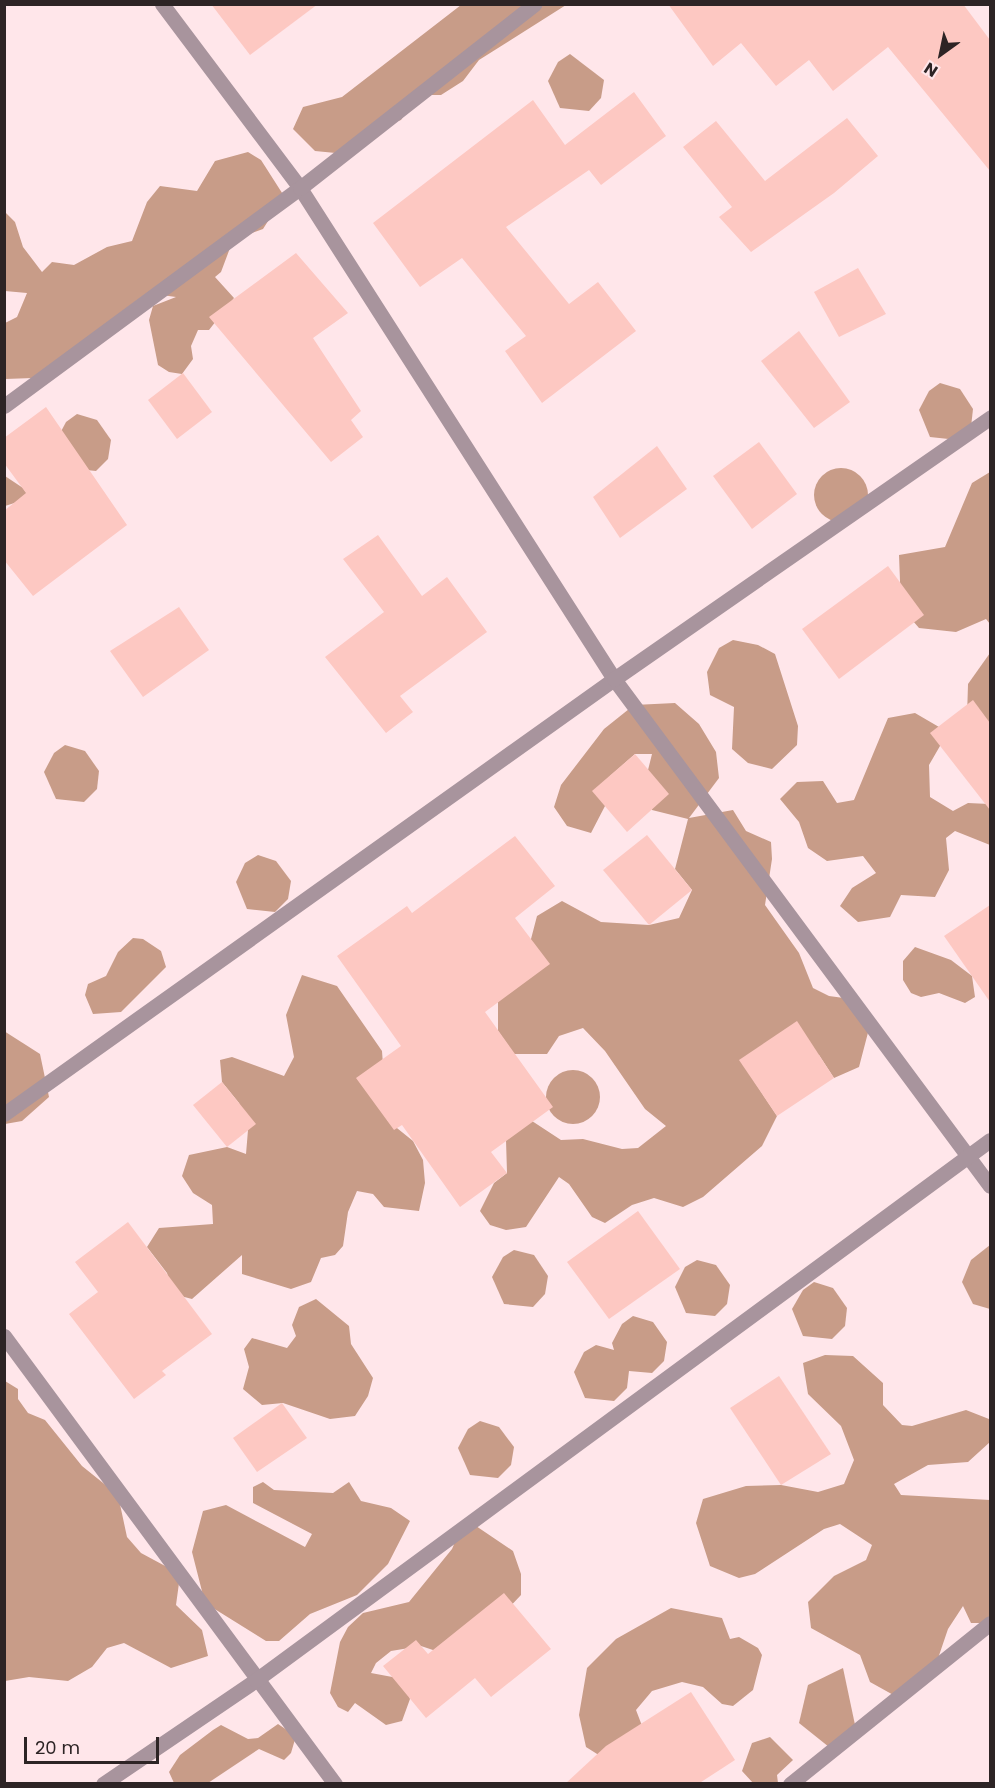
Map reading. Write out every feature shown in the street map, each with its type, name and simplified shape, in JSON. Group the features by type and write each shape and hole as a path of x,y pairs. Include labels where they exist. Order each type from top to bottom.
{"street":[{"path":"162,4 300,188 614,679 990,1186"},
{"path":"4,406 300,188 536,4"},
{"path":"4,1114 614,679 990,418"},
{"path":"103,1784 256,1680 990,1140"},
{"path":"4,1336 335,1784"},
{"path":"790,1784 990,1623"}],"shaded area":[{"path":"461,5 566,5 479,60 463,81 441,95 418,95 401,120 375,129 346,154 315,151 293,129 303,107 342,97"},
{"path":"570,54 604,80 601,98 589,111 560,108 548,81 558,62"},
{"path":"248,152 261,160 284,196 263,229 233,240 221,272 215,277 234,298 209,330 198,330 191,346 193,359 182,374 169,372 158,365 149,320 153,306 176,297 147,293 33,378 5,379 5,323 17,317 27,293 5,291 4,211 15,222 23,247 42,272 52,262 74,265 107,247 132,241 147,202 160,186 197,191 215,161"},
{"path":"940,383 960,389 973,409 971,427 958,440 930,437 919,410 929,391"},
{"path":"77,414 97,420 111,440 108,459 96,471 67,468 56,441 66,422"},
{"path":"841,468 851,470 860,476 866,485 868,495 866,505 860,514 851,520 841,522 831,520 822,514 816,505 814,495 816,485 822,476 831,470"},
{"path":"990,472 990,624 986,619 956,632 919,628 901,607 899,555 945,547 972,483"},
{"path":"5,476 23,488 30,498 5,506"},
{"path":"733,640 758,645 775,654 798,726 797,745 772,769 748,763 732,749 734,707 710,695 707,672 719,648"},
{"path":"990,653 990,740 967,716 968,684"},
{"path":"675,703 699,724 716,752 719,778 689,818 733,810 746,831 771,842 772,859 765,905 799,953 813,988 829,996 851,999 870,1025 859,1067 834,1078 819,1055 750,1075 777,1116 762,1146 703,1197 683,1207 654,1198 632,1205 605,1223 592,1217 569,1184 559,1177 526,1227 506,1230 490,1225 480,1211 494,1183 507,1173 506,1140 532,1121 561,1140 583,1139 622,1149 638,1148 666,1126 645,1109 605,1051 583,1028 559,1036 547,1054 514,1054 498,1031 498,1002 531,939 537,916 562,901 601,922 649,925 679,918 692,890 675,869 688,819 652,810 645,782 652,754 635,754 610,776 605,806 591,833 567,826 554,807 561,785 604,729 634,705"},
{"path":"915,713 939,727 940,746 929,765 930,797 953,811 968,803 989,804 990,845 955,831 946,838 949,870 935,897 901,895 890,917 858,922 840,906 852,888 876,873 863,856 827,861 808,848 799,822 780,799 797,782 823,781 837,803 854,800 888,718"},
{"path":"65,745 85,751 99,771 97,789 84,802 56,799 44,772 54,753"},
{"path":"258,855 276,861 291,881 288,899 275,912 247,909 236,882 245,863"},
{"path":"133,938 143,939 161,951 166,967 121,1012 93,1014 85,995 88,984 106,976 118,952"},
{"path":"915,947 951,960 972,976 975,997 965,1003 939,993 921,997 911,993 903,980 903,961"},
{"path":"302,975 337,986 382,1051 387,1120 413,1141 423,1160 425,1183 419,1211 384,1207 373,1194 357,1191 348,1212 343,1246 335,1255 321,1258 311,1282 291,1289 242,1274 242,1255 192,1299 173,1294 167,1273 147,1247 159,1228 213,1224 212,1205 193,1193 182,1176 189,1155 227,1147 246,1154 248,1130 239,1103 222,1082 220,1060 232,1057 284,1076 294,1057 286,1015"},
{"path":"4,1031 40,1054 49,1097 22,1121 5,1124"},
{"path":"573,1070 583,1072 592,1078 598,1087 600,1097 598,1107 592,1116 583,1122 573,1124 563,1122 554,1116 548,1107 546,1097 548,1087 554,1078 563,1072"},
{"path":"990,1245 990,1309 973,1304 962,1282 971,1260"},
{"path":"514,1250 534,1255 548,1276 545,1294 533,1307 504,1304 492,1277 503,1257"},
{"path":"697,1260 716,1265 730,1285 727,1304 715,1316 686,1313 675,1287 685,1267"},
{"path":"814,1282 833,1288 847,1308 845,1326 832,1339 803,1336 792,1309 803,1290"},
{"path":"316,1299 349,1326 351,1344 373,1378 368,1396 355,1416 330,1419 283,1403 262,1405 243,1389 249,1367 244,1349 252,1338 287,1348 296,1336 292,1325 299,1307"},
{"path":"633,1316 653,1322 667,1342 664,1361 652,1373 629,1371 627,1388 614,1401 585,1398 574,1372 584,1352 596,1345 614,1350 612,1343 622,1324"},
{"path":"825,1355 853,1356 883,1383 883,1405 902,1425 912,1426 966,1410 989,1419 990,1442 968,1462 928,1465 894,1484 901,1495 990,1500 990,1623 971,1623 963,1606 948,1629 931,1679 897,1697 870,1682 860,1655 811,1628 808,1602 834,1576 866,1560 872,1545 840,1524 824,1529 755,1574 739,1578 710,1566 696,1523 703,1499 746,1486 781,1485 818,1492 844,1484 854,1460 841,1426 808,1394 803,1363"},
{"path":"5,1381 18,1389 18,1399 28,1413 45,1420 82,1466 118,1495 127,1537 141,1553 167,1567 179,1583 176,1605 202,1630 208,1656 171,1668 124,1643 107,1648 92,1667 68,1681 29,1677 5,1681"},
{"path":"480,1421 499,1427 514,1447 511,1465 498,1478 470,1475 458,1448 468,1429"},
{"path":"263,1482 274,1490 333,1493 349,1482 361,1501 391,1508 410,1521 388,1564 357,1595 310,1614 279,1641 266,1641 205,1603 192,1552 203,1511 226,1505 305,1547 312,1534 253,1503 253,1487"},
{"path":"476,1526 513,1551 521,1574 521,1595 502,1615 439,1652 421,1646 391,1651 376,1663 371,1673 403,1679 410,1699 402,1721 386,1725 355,1703 348,1712 338,1707 330,1693 340,1642 348,1627 363,1613 409,1602 452,1549 458,1535"},
{"path":"671,1608 722,1618 730,1639 739,1637 758,1648 762,1655 753,1690 733,1706 722,1704 703,1687 682,1682 652,1691 636,1710 644,1731 613,1764 586,1747 579,1715 587,1668 616,1639"},
{"path":"843,1668 858,1739 829,1747 799,1723 808,1685"},
{"path":"278,1724 296,1736 291,1753 284,1760 259,1749 208,1783 174,1783 169,1772 180,1755 221,1725 248,1739 258,1738"},
{"path":"770,1737 793,1760 777,1775 778,1783 753,1783 742,1771 752,1743"}],"building":[{"path":"211,4 318,4 250,55"},
{"path":"668,4 963,4 990,40 990,171 888,47 833,91 809,60 776,86 741,43 713,66"},
{"path":"634,92 666,136 601,185 589,170 506,227 569,304 598,282 636,331 542,403 505,351 526,336 462,258 420,287 373,223 533,100 565,145"},
{"path":"847,118 878,156 834,193 751,252 719,217 732,207 683,147 716,121 765,181"},
{"path":"296,253 348,313 313,338 361,411 351,420 363,437 331,462 209,317"},
{"path":"858,268 886,314 839,337 814,292"},
{"path":"799,331 850,402 814,428 761,361"},
{"path":"183,373 212,412 177,439 148,400"},
{"path":"46,407 127,525 33,596 4,560 4,511 26,493 4,463 4,438"},
{"path":"759,442 797,494 752,529 713,476"},
{"path":"657,446 687,489 620,538 593,497"},
{"path":"378,535 422,596 447,577 487,632 400,696 413,712 386,733 325,657 384,612 343,559"},
{"path":"888,566 924,615 839,679 802,629"},
{"path":"179,607 209,650 143,697 110,651"},
{"path":"973,700 990,723 990,810 930,733"},
{"path":"635,754 669,794 627,832 592,791"},
{"path":"647,835 692,890 649,925 603,870"},
{"path":"515,836 555,886 515,918 550,964 485,1012 553,1107 491,1152 507,1173 460,1207 402,1125 394,1130 356,1078 401,1046 337,956 407,906 412,913"},
{"path":"990,905 990,1002 944,936"},
{"path":"797,1021 834,1078 777,1116 739,1060"},
{"path":"222,1082 256,1124 227,1147 193,1105"},
{"path":"638,1211 680,1269 609,1319 567,1262"},
{"path":"128,1222 212,1334 162,1371 166,1375 134,1399 69,1314 98,1292 75,1262"},
{"path":"779,1376 831,1454 781,1485 730,1408"},
{"path":"282,1403 307,1438 257,1472 233,1438"},
{"path":"504,1593 551,1649 491,1697 475,1678 426,1718 383,1666 416,1640 428,1654"},
{"path":"691,1692 735,1760 698,1784 565,1784 606,1746"}]}
